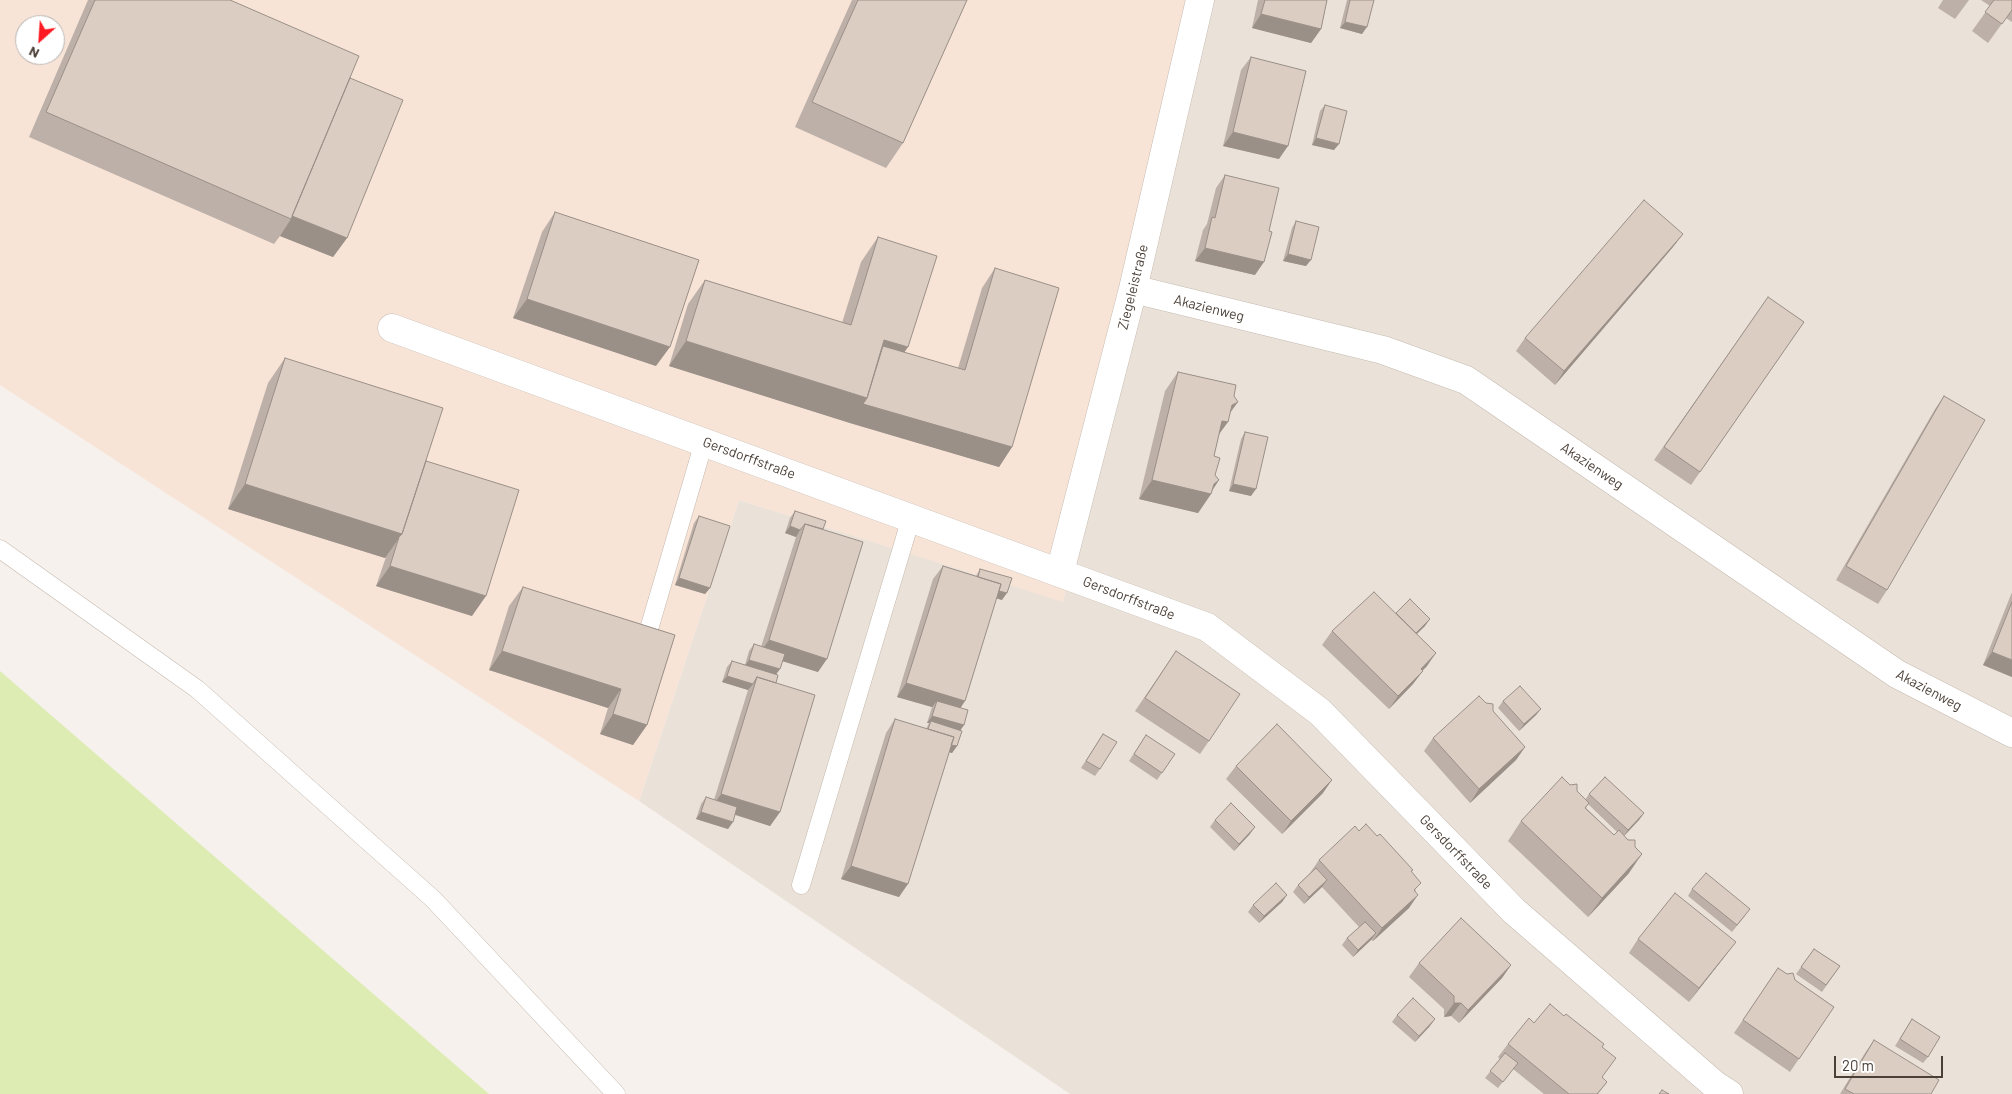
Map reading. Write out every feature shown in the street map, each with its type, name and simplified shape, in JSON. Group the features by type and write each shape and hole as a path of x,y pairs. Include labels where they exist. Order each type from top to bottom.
{"street":[{"name":"Ziegeleistraße","path":"1060,572 1133,289 1200,0"},
{"name":"Akazienweg","path":"1133,289 1383,350 1466,380 1897,674 2012,733"},
{"name":"Gersdorffstraße","path":"392,328 1060,572 1207,628 1320,712 1514,911 1715,1085 1729,1094"}],"lane":[{"path":"649,629 704,442"},
{"path":"801,885 911,518"},
{"path":"0,549 197,689 433,899 616,1094"}],"shaded area":[{"path":"0,0 1202,0 1063,602 739,500 639,801 0,385"},
{"path":"1202,0 2012,0 2012,1094 1070,1094 639,801 739,500 1063,601"}],"green space":[{"path":"0,671 489,1094 0,1094"}],"building":[{"path":"95,0 230,0 359,56 291,219 46,112"},
{"path":"858,0 967,0 903,143 812,102"},
{"path":"1265,0 1327,0 1321,29 1261,14"},
{"path":"1350,0 1374,0 1367,27 1345,22"},
{"path":"1994,0 2012,0 2012,10 2002,24 1985,12"},
{"path":"1251,57 1306,71 1288,146 1233,132"},
{"path":"350,78 403,100 347,238 292,216"},
{"path":"1325,105 1347,111 1339,144 1316,138"},
{"path":"1225,175 1279,188 1269,231 1272,232 1264,262 1205,248 1212,217 1215,218"},
{"path":"1644,200 1683,234 1564,371 1525,338"},
{"path":"555,212 699,260 670,347 527,299"},
{"path":"1296,221 1319,227 1311,260 1288,254"},
{"path":"878,237 937,256 908,347 884,340 867,398 686,341 705,280 851,325"},
{"path":"995,268 1059,288 1012,447 863,404 867,398 883,346 965,370"},
{"path":"1768,297 1804,322 1700,472 1664,447"},
{"path":"285,358 443,408 402,534 245,484"},
{"path":"1178,372 1236,385 1234,396 1238,402 1232,405 1228,422 1222,421 1214,456 1220,458 1215,475 1219,480 1214,484 1211,494 1152,480"},
{"path":"1944,396 1985,420 1887,590 1846,566"},
{"path":"1245,432 1268,437 1256,489 1233,484"},
{"path":"426,461 519,490 486,596 390,566"},
{"path":"795,511 826,521 823,529 805,524 800,530 790,526"},
{"path":"699,516 730,526 710,588 679,578"},
{"path":"805,524 863,542 827,659 769,640"},
{"path":"943,566 1001,584 965,701 906,683"},
{"path":"980,569 1012,578 1007,593 999,591 1001,584 978,577"},
{"path":"523,587 675,635 647,725 613,714 621,689 502,651"},
{"path":"1374,592 1436,653 1421,669 1423,671 1398,696 1332,631"},
{"path":"1410,599 1430,619 1416,633 1396,613"},
{"path":"2012,602 2012,660 1992,652"},
{"path":"754,644 785,654 780,669 749,660"},
{"path":"1176,651 1240,694 1209,741 1145,698"},
{"path":"732,661 778,675 776,683 757,677 753,684 727,676"},
{"path":"757,677 815,695 780,812 721,794"},
{"path":"1520,686 1541,709 1524,724 1503,701"},
{"path":"1479,696 1486,703 1493,704 1493,711 1525,747 1479,789 1433,738"},
{"path":"937,701 968,710 964,725 932,716"},
{"path":"895,719 954,737 908,884 851,866"},
{"path":"931,721 962,731 957,746 951,745 954,737 928,729"},
{"path":"1277,724 1332,780 1291,821 1236,766"},
{"path":"1103,734 1117,742 1100,769 1086,761"},
{"path":"1146,735 1175,754 1162,773 1134,754"},
{"path":"1562,777 1570,785 1577,784 1577,791 1589,803 1585,808 1614,835 1619,830 1628,840 1635,840 1635,847 1642,854 1602,898 1521,821"},
{"path":"1605,777 1644,813 1628,830 1589,794"},
{"path":"706,797 737,807 733,822 701,812"},
{"path":"1231,803 1255,827 1239,844 1215,820"},
{"path":"1366,824 1377,836 1380,834 1413,870 1411,871 1421,883 1414,890 1418,895 1382,928 1319,860 1355,826 1359,831"},
{"path":"1316,868 1327,880 1309,897 1298,885"},
{"path":"1706,873 1750,909 1737,925 1692,889"},
{"path":"1276,883 1287,895 1264,916 1253,905"},
{"path":"1675,893 1736,942 1699,988 1638,939"},
{"path":"1461,918 1511,965 1468,1010 1461,1003 1454,1003 1454,996 1419,963"},
{"path":"1365,922 1376,933 1358,950 1347,938"},
{"path":"1814,949 1840,966 1826,985 1801,967"},
{"path":"1778,968 1787,974 1793,973 1795,980 1834,1007 1799,1059 1743,1020"},
{"path":"1413,998 1435,1019 1419,1036 1397,1015"},
{"path":"1550,1004 1604,1044 1602,1047 1616,1058 1602,1077 1607,1082 1597,1094 1569,1094 1508,1044 1529,1018 1534,1023"},
{"path":"1912,1019 1940,1037 1928,1057 1900,1039"},
{"path":"1874,1040 1939,1080 1931,1094 1854,1094 1845,1089"},
{"path":"1505,1053 1518,1063 1503,1082 1490,1071"},
{"path":"1662,1090 1669,1094 1659,1094"}]}
